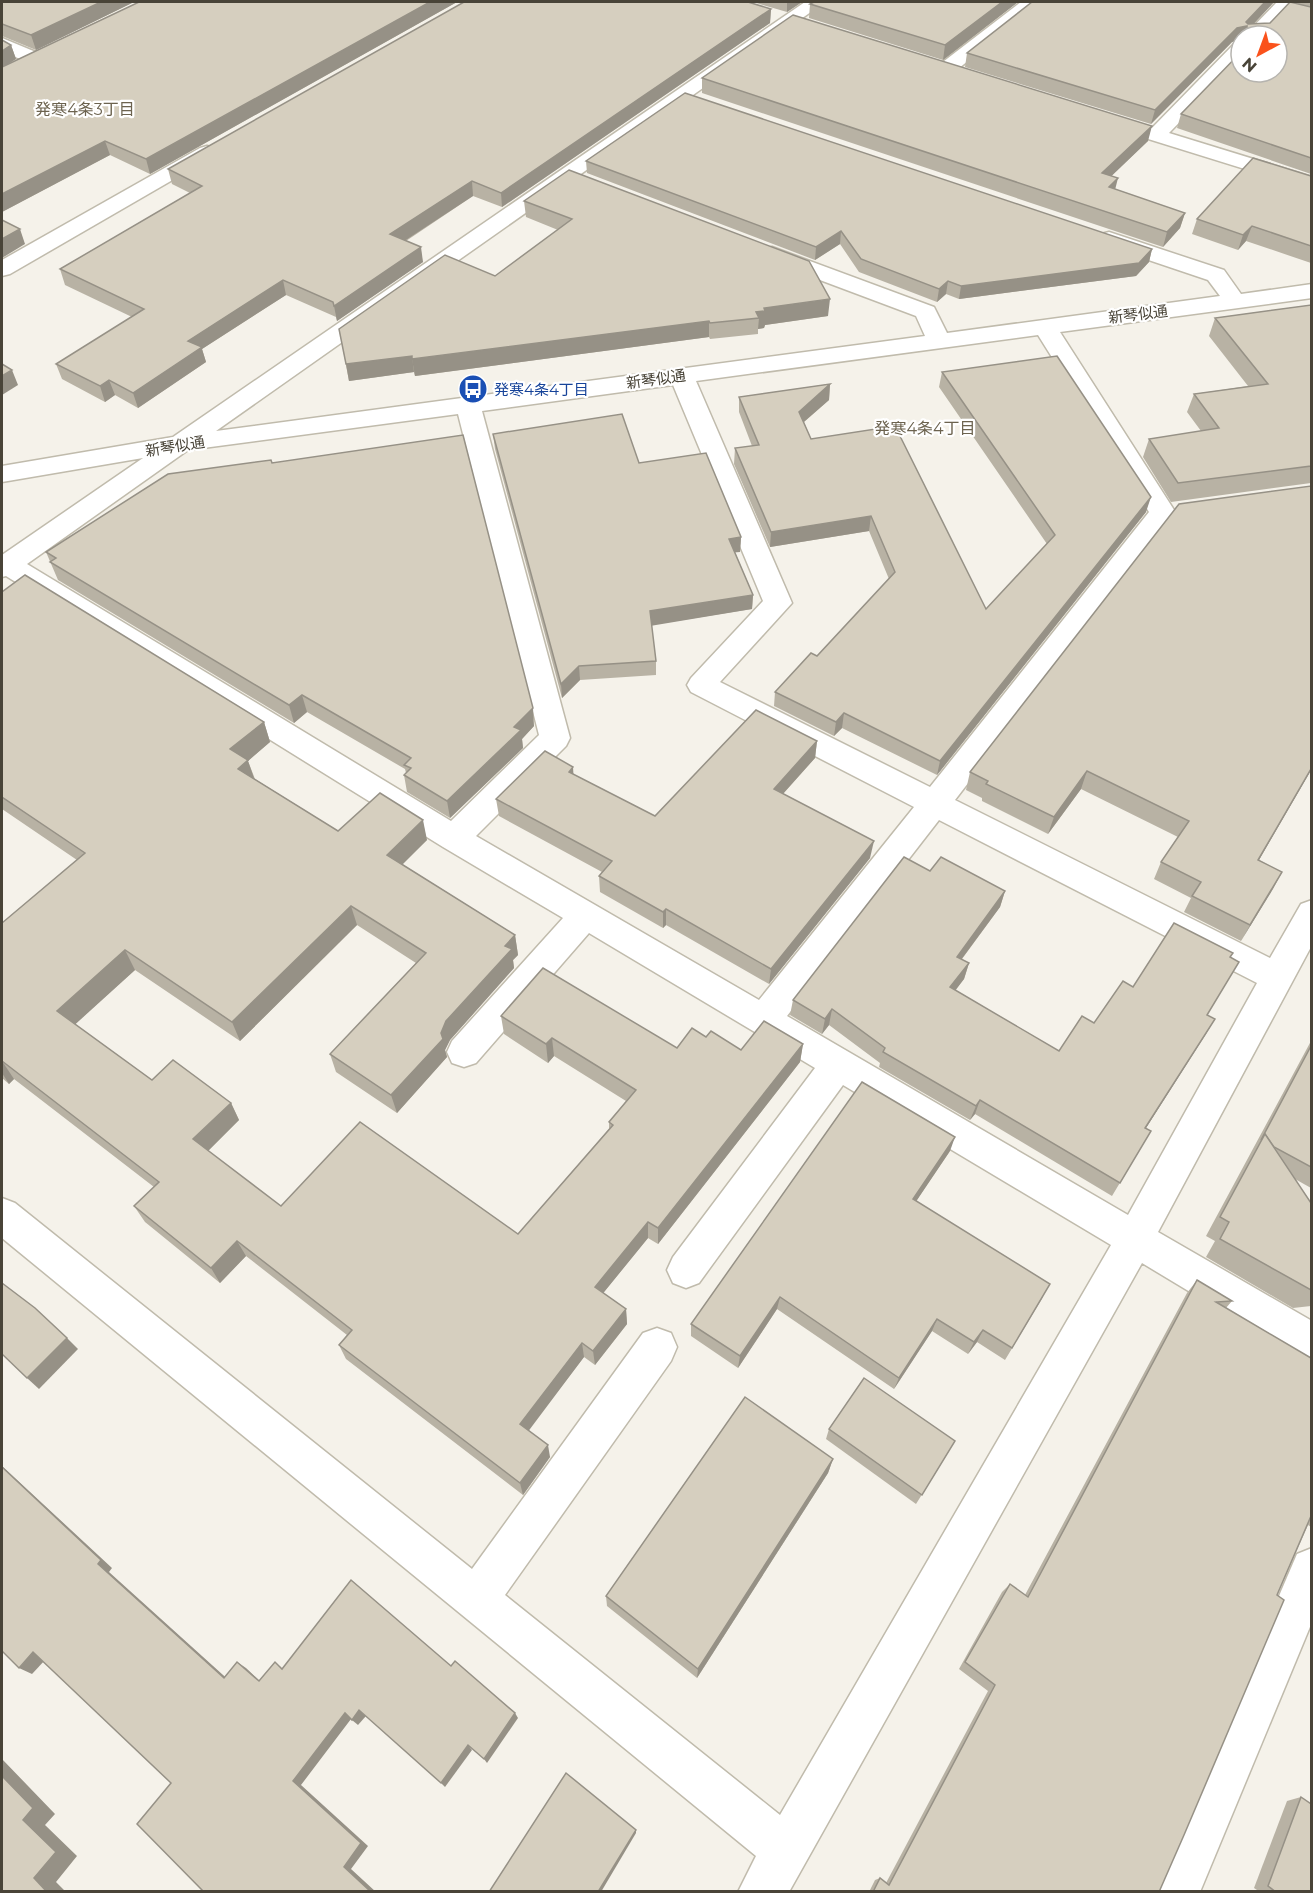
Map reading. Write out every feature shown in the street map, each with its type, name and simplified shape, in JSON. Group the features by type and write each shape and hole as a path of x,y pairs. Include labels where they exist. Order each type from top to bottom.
{"street":[{"path":"816,2 779,17 681,95 4,566 454,838 1311,1343"},
{"path":"946,69 1032,2"},
{"path":"1268,24 1290,7"},
{"path":"779,17 812,27"},
{"path":"2,44 36,59"},
{"path":"10,71 57,48"},
{"path":"1156,135 1229,60"},
{"path":"924,62 969,76"},
{"path":"681,95 704,102"},
{"path":"1090,114 1311,184"},
{"path":"2,269 226,141"},
{"path":"565,175 587,184"},
{"path":"1090,233 1216,275 1236,302"},
{"path":"751,246 926,312 939,340"},
{"name":"新琴似通","path":"2,474 178,444 1311,291"},
{"path":"763,1021 934,803 1174,512 1044,326"},
{"path":"681,375 778,603 701,685 1277,977"},
{"path":"454,838 555,738 468,404"},
{"path":"762,1892 1135,1239 1311,913"},
{"path":"464,1052 585,915"},
{"path":"686,1270 838,1065"},
{"path":"2,1215 786,1850"},
{"path":"476,1600 657,1347"},
{"path":"1176,1892 1311,1569"}],"building":[{"path":"2,2 101,2 31,35 2,24"},
{"path":"139,2 430,2 146,159 105,141 2,194 2,67"},
{"path":"464,2 748,2 771,9 501,193 472,181 390,234 421,247 334,306 333,302 283,280 188,341 202,347 133,393 109,380 100,386 56,364 144,309 60,269 202,186 168,169"},
{"path":"814,2 1002,2 945,45 810,4"},
{"path":"1032,2 1265,2 1246,22 1248,24 1229,24 1229,36 1155,110 967,53"},
{"path":"1290,2 1311,7 1311,158 1181,114 1229,64 1229,84 1289,84 1289,24 1248,24 1270,23"},
{"path":"793,15 1152,126 1102,173 1118,178 1109,187 1185,213 1167,232 702,78"},
{"path":"2,40 11,45 2,51"},
{"path":"685,93 1152,249 1139,263 961,286 948,281 939,289 861,259 841,231 816,247 586,161"},
{"path":"1253,158 1311,176 1311,246 1252,226 1243,235 1197,219"},
{"path":"569,170 809,261 830,299 764,308 765,311 756,312 759,318 710,323 709,321 412,359 412,356 346,364 339,329 445,255 495,276 572,219 524,201"},
{"path":"2,220 20,229 2,239"},
{"path":"1311,305 1311,466 1178,483 1149,439 1219,428 1194,394 1268,384 1215,318"},
{"path":"1057,356 1151,497 940,761 844,713 836,722 775,692 811,653 817,656 895,572 871,516 771,532 735,448 759,445 739,397 830,384 799,412 811,439 895,426 986,609 1055,535 942,372"},
{"path":"2,364 12,370 2,376"},
{"path":"622,414 639,463 706,453 741,537 729,539 753,595 650,611 656,661 579,666 561,684 493,434"},
{"path":"463,435 533,708 514,727 521,730 447,801 404,775 411,768 404,765 411,758 302,695 289,705 50,562 56,558 46,552 168,474 271,460 272,463"},
{"path":"1311,486 1311,769 1258,860 1282,872 1250,925 1192,896 1201,882 1161,862 1189,821 1087,771 1054,817 986,784 988,781 970,772 1179,504"},
{"path":"25,575 264,722 230,749 248,760 238,769 338,831 380,793 423,820 387,855 515,935 505,946 512,949 446,1021 441,1033 443,1039 391,1095 330,1054 426,953 351,906 232,1022 125,950 57,1011 152,1080 173,1060 231,1103 193,1139 281,1206 360,1122 518,1234 613,1125 609,1122 636,1090 552,1038 546,1044 501,1016 543,968 677,1048 692,1028 706,1037 711,1031 741,1050 764,1021 803,1044 658,1228 648,1222 595,1287 626,1309 593,1351 582,1343 520,1424 548,1445 520,1483 339,1345 352,1330 237,1241 211,1268 134,1206 159,1182 2,1061 2,923 85,853 2,797 2,592"},
{"path":"756,710 817,741 774,789 874,841 771,969 666,909 663,912 599,876 612,861 496,799 545,751 573,767 569,772 655,816"},
{"path":"904,857 930,871 941,857 1005,891 957,957 969,963 950,987 1059,1051 1082,1016 1094,1023 1123,981 1133,987 1174,923 1233,953 1230,957 1239,962 1207,1015 1215,1019 1145,1128 1151,1131 1120,1183 980,1100 976,1106 883,1052 885,1048 832,1009 825,1019 793,1000"},
{"path":"1311,1046 1311,1167 1274,1147 1265,1134 1261,1140"},
{"path":"862,1082 955,1137 913,1199 1050,1284 1012,1348 983,1330 974,1342 937,1319 899,1378 780,1297 740,1356 691,1324"},
{"path":"1265,1134 1311,1203 1311,1290 1220,1239 1229,1222 1220,1217"},
{"path":"1197,1280 1232,1301 1216,1302 1311,1358 1311,1516 1277,1595 1284,1600 1159,1892 873,1892 880,1878 889,1885 995,1685 965,1662 1010,1584 1028,1597"},
{"path":"2,1283 35,1308 67,1338 27,1378 2,1354"},
{"path":"864,1378 955,1441 922,1495 829,1429"},
{"path":"745,1397 833,1459 698,1669 606,1596"},
{"path":"2,1467 101,1560 98,1564 224,1678 237,1662 259,1681 275,1662 282,1669 351,1580 451,1666 455,1661 515,1713 484,1759 468,1745 441,1783 359,1710 352,1720 345,1713 293,1781 361,1843 344,1867 371,1892 204,1892 137,1824 171,1783 33,1652 19,1668 2,1651"},
{"path":"566,1773 636,1830 598,1892 489,1892"},
{"path":"2,1776 33,1808 23,1820 56,1852 34,1878 47,1892 2,1892"},
{"path":"1301,1797 1311,1804 1311,1892 1276,1892 1268,1886"}],"place":[{"name":"発寒4条4丁目","path":"473,389"}],"district":[{"name":"発寒4条3丁目","path":"85,109"},
{"name":"発寒4条4丁目","path":"925,428"}]}
